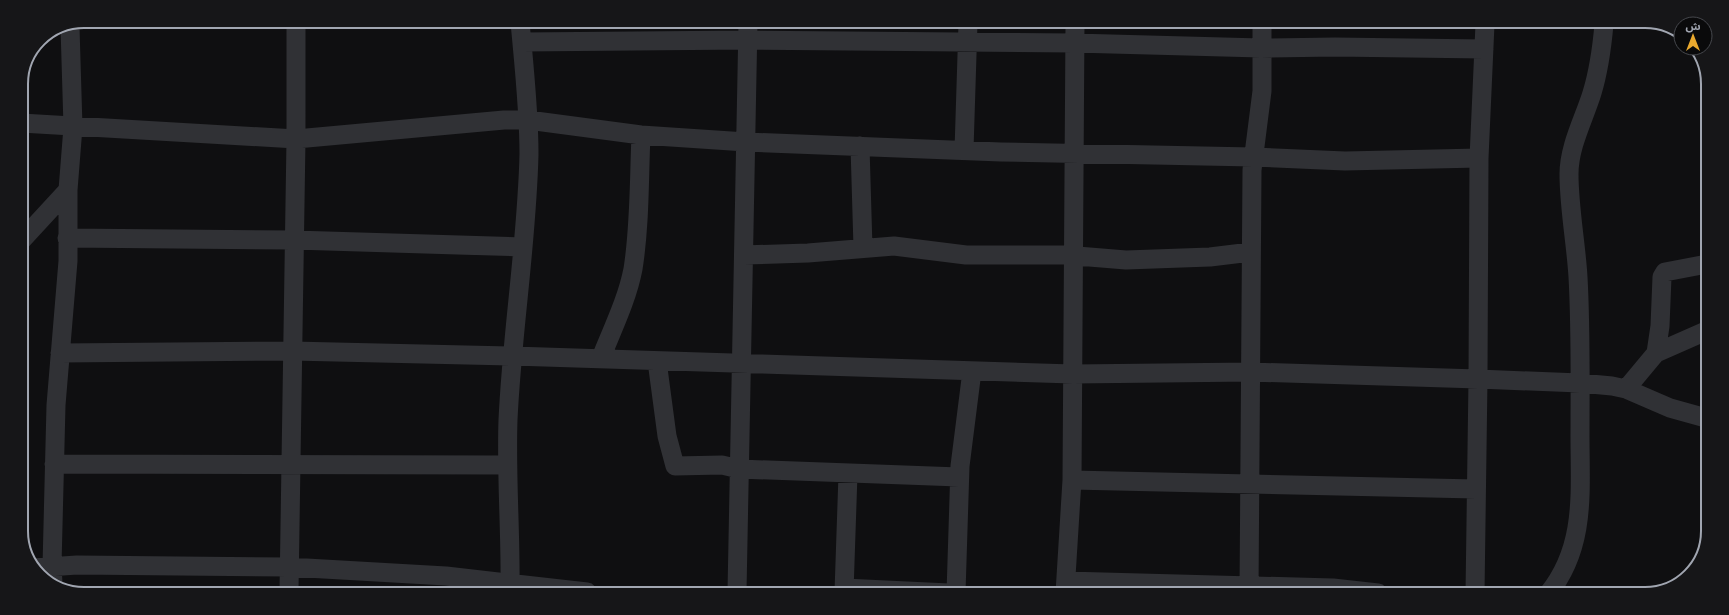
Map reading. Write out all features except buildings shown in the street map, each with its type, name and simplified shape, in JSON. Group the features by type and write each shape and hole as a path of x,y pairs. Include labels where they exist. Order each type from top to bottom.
{"street":[{"path":"288,587 296,139 296,28"},
{"path":"46,572 134,565 289,567 446,576 510,587 510,492 507,465 508,420 523,247 528,155 528,120 521,28"},
{"path":"964,150 968,28"},
{"path":"1066,587 1072,480 1075,28"},
{"path":"1249,587 1253,157 1261,103 1262,28"},
{"path":"1475,587 1479,158 1485,28"},
{"path":"1553,587 1564,572 1577,533 1580,515 1578,277 1569,173 1575,140 1597,73 1602,51 1604,28"},
{"path":"46,572 54,464 56,405 68,261 68,190 73,127 70,30"},
{"path":"522,42 748,31 967,43 1074,43 1261,48 1334,47 1484,49"},
{"path":"737,587 748,31"},
{"path":"28,124 296,139 504,120 528,120 641,135 746,142 964,150 1345,160 1479,158"},
{"path":"601,358 625,298 632,270 636,232 641,135"},
{"path":"860,146 863,248"},
{"path":"28,233 68,190"},
{"path":"67,238 294,240 523,247"},
{"path":"744,255 808,253 894,246 946,253 988,256 1074,255 1101,259 1148,260 1210,257 1251,252"},
{"path":"1656,352 1660,326 1662,277 1665,272 1701,265"},
{"path":"1626,389 1656,352 1701,333"},
{"path":"60,353 292,351 742,362 1073,374 1251,372 1478,379 1580,383 1612,386 1626,389 1670,408 1701,417"},
{"path":"657,361 666,430 674,466 722,465 739,469 959,477"},
{"path":"956,587 959,477 972,371"},
{"path":"54,464 507,465"},
{"path":"844,587 848,474"},
{"path":"1072,480 1476,490"}]}
